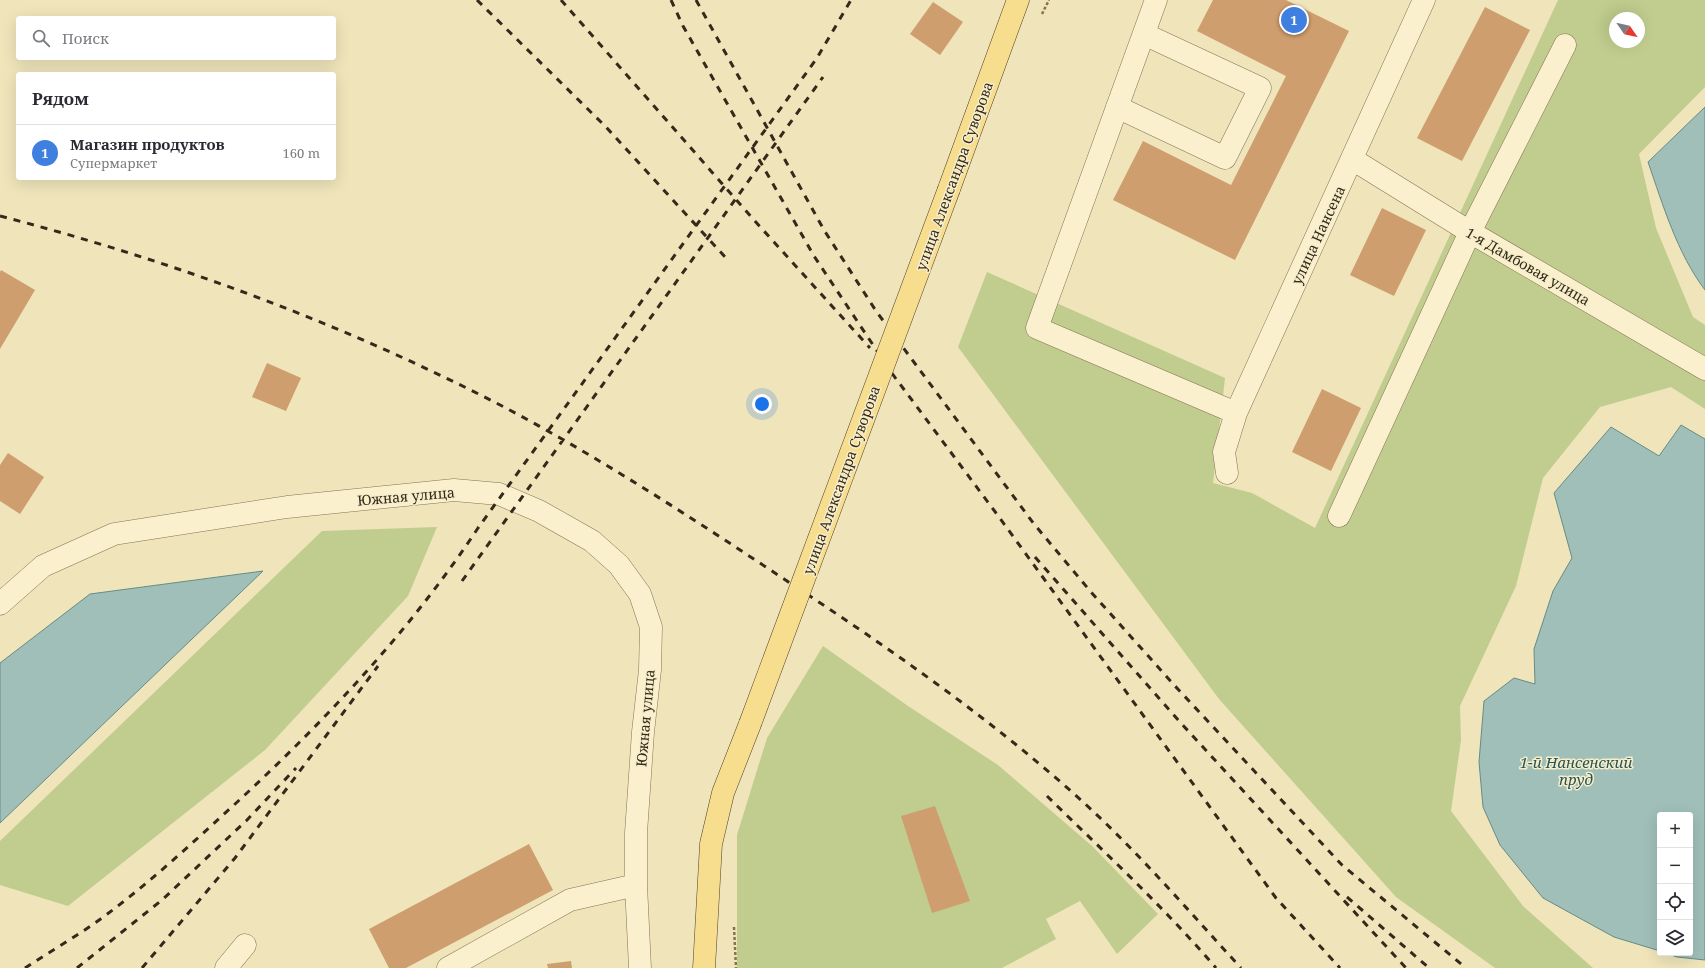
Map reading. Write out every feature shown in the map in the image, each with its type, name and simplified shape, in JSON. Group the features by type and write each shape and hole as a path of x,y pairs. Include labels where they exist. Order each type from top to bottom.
{"main road":[{"name":"улица Александра Суворова","path":"704,968 711,844 723,793 750,724 1018,0"}],"street":[{"path":"1156,0 1037,328 1236,413"},
{"name":"улица Нансена","path":"1227,473 1224,452 1236,413 1424,0"},
{"path":"1117,107 1225,158 1260,88 1144,34"},
{"path":"1339,516 1470,232 1565,45"},
{"name":"1-я Дамбовая улица","path":"1352,159 1470,232 1705,369"},
{"name":"Южная улица","path":"0,604 43,566 114,534 287,507 454,490 499,494 539,511 592,541 619,565 640,594 651,627 650,670 643,732 636,833 636,886 640,968"},
{"path":"448,968 570,900 636,886"},
{"path":"226,968 245,945"}],"path":[{"path":"734,922 736,968"}],"green space":[{"path":"1558,0 1705,0 1705,87 1639,154 1656,228 1693,317 1705,325 1705,409 1671,387 1600,407 1543,478 1516,586 1460,706 1461,740 1451,811 1523,906 1593,968 1495,968 1396,897 1219,699 958,347 987,272 1225,378 1213,483 1252,493 1315,528"},
{"path":"437,527 408,596 265,750 68,906 0,885 0,841 322,531"},
{"path":"823,646 908,706 998,765 1092,846 1158,914 1117,954 1080,901 1046,919 1056,939 1002,968 737,968 737,835 767,738"}],"water":[{"path":"1705,107 1705,290 1695,276 1679,245 1665,212 1648,162"},
{"name":"1-й Нансенский пруд","path":"1681,425 1705,439 1705,960 1674,956 1693,956 1693,812 1657,812 1657,950 1614,937 1543,898 1500,845 1483,807 1479,762 1484,701 1514,678 1535,684 1534,649 1553,591 1572,558 1554,493 1611,427 1659,456"},
{"path":"263,571 0,823 0,663 90,594"}],"building":[{"path":"1213,0 1286,0 1349,31 1235,260 1113,200 1143,141 1231,185 1286,76 1197,31"},
{"path":"933,2 963,22 940,55 910,34"},
{"path":"1485,7 1530,30 1462,161 1417,138"},
{"path":"1382,208 1426,230 1394,296 1350,275"},
{"path":"1,270 35,290 0,349 0,272"},
{"path":"267,363 301,378 286,411 252,397"},
{"path":"1322,389 1361,408 1331,471 1292,452"},
{"path":"8,453 44,477 20,514 0,501 0,465"},
{"path":"935,806 970,901 932,913 901,816"},
{"path":"529,844 553,890 406,968 389,968 369,929"},
{"path":"571,961 572,968 548,968 547,964"}],"railway":[{"path":"477,0 606,127 726,258"},
{"path":"561,0 754,220 870,348"},
{"path":"671,0 683,26 814,256 891,372 999,517 1276,898 1340,968"},
{"path":"696,0 824,230 876,311 1034,524 1091,592 1175,686 1342,865 1466,968"},
{"path":"25,968 113,910 183,851 301,741 395,639 452,566 817,58 851,0"},
{"path":"462,581 823,77"},
{"path":"0,216 130,253 194,274 320,322 382,348 504,407 612,469 718,535 861,630 934,682 1004,735 1039,763 1095,813 1159,878 1241,968"},
{"path":"1035,557 1179,721 1406,968"},
{"path":"142,968 235,858 378,666"},
{"path":"77,968 162,900 247,820 296,768"},
{"path":"1047,796 1176,923 1216,968"},
{"path":"1347,897 1429,968"}],"place":[{"name":"Магазин продуктов","path":"1294,20"}]}
